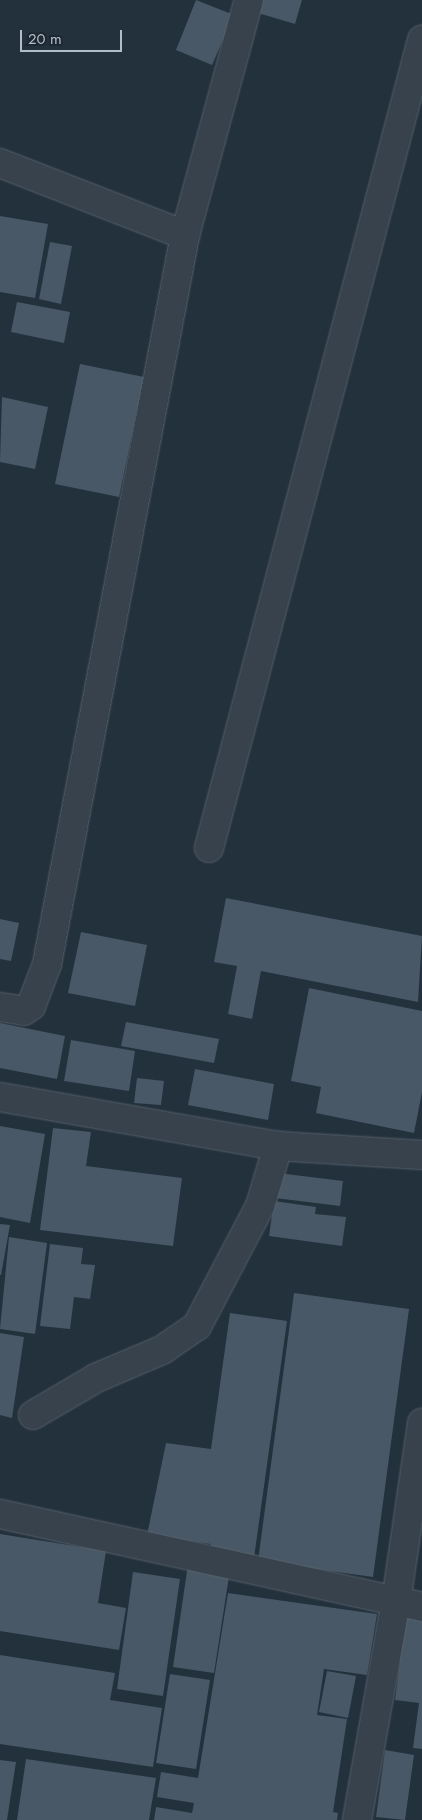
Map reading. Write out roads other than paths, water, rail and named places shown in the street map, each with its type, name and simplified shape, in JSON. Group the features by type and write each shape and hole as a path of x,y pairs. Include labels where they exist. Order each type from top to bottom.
{"street":[{"path":"0,1007 24,1011 31,1006 47,964 185,235 249,0"},
{"path":"209,848 422,40"},
{"path":"0,164 185,235"},
{"path":"0,1097 278,1146 422,1155"},
{"path":"33,1415 96,1378 162,1350 197,1326 260,1206 278,1146"},
{"path":"357,1820 409,1604 422,1423"},
{"path":"0,1514 409,1604"}]}
